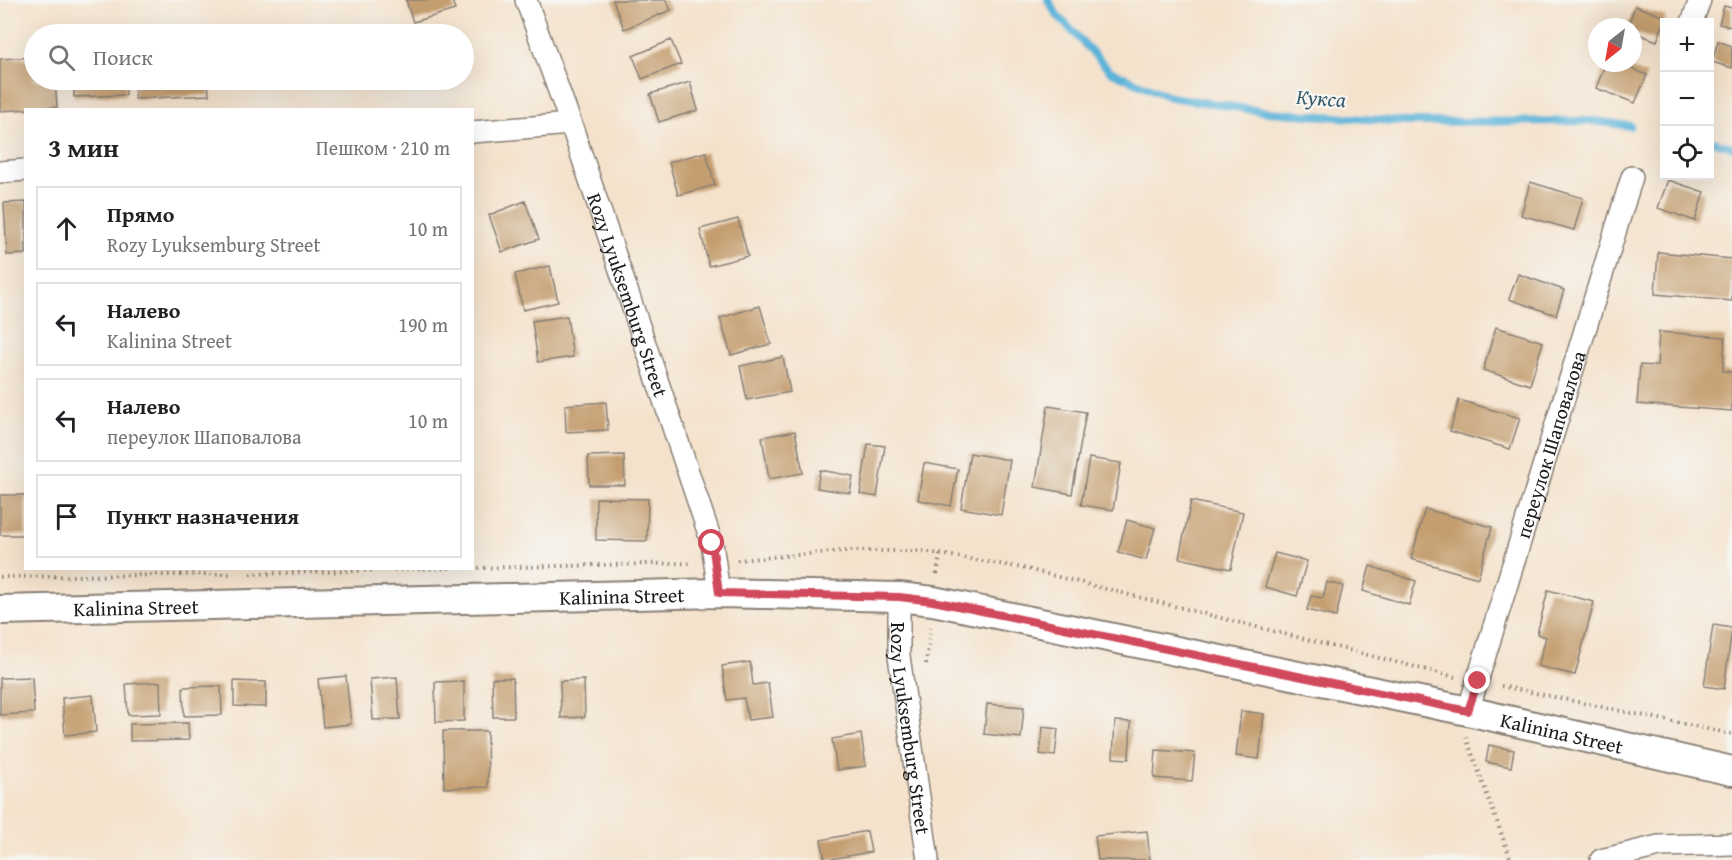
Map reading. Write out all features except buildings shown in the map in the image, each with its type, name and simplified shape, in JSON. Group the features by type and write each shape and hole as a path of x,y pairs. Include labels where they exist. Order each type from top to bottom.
{"street":[{"name":"Rozy Lyuksemburg Street","path":"526,0 572,124 712,543 719,593"},
{"path":"1693,18 1700,0"},
{"path":"474,132 572,124"},
{"path":"0,172 24,170"},
{"name":"переулок Шаповалова","path":"1462,710 1632,177"},
{"name":"Kalinina Street","path":"0,610 719,593 899,597 933,601 1462,710 1732,771"},
{"name":"Rozy Lyuksemburg Street","path":"899,597 899,656 928,860"},
{"path":"1601,860 1659,846 1732,844"}],"path":[{"path":"925,666 940,554"},
{"path":"249,574 383,570"},
{"path":"0,577 237,574"},
{"path":"1462,710 1511,860"}],"waterway":[{"name":"Кукса","path":"1048,0 1057,15 1110,71 1170,97 1267,112 1407,122 1594,121 1630,126"},
{"name":"Кукса","path":"1714,142 1732,147"}],"route":[{"path":"712,543 719,593 899,597 933,601 1468,711 1478,681"}]}
